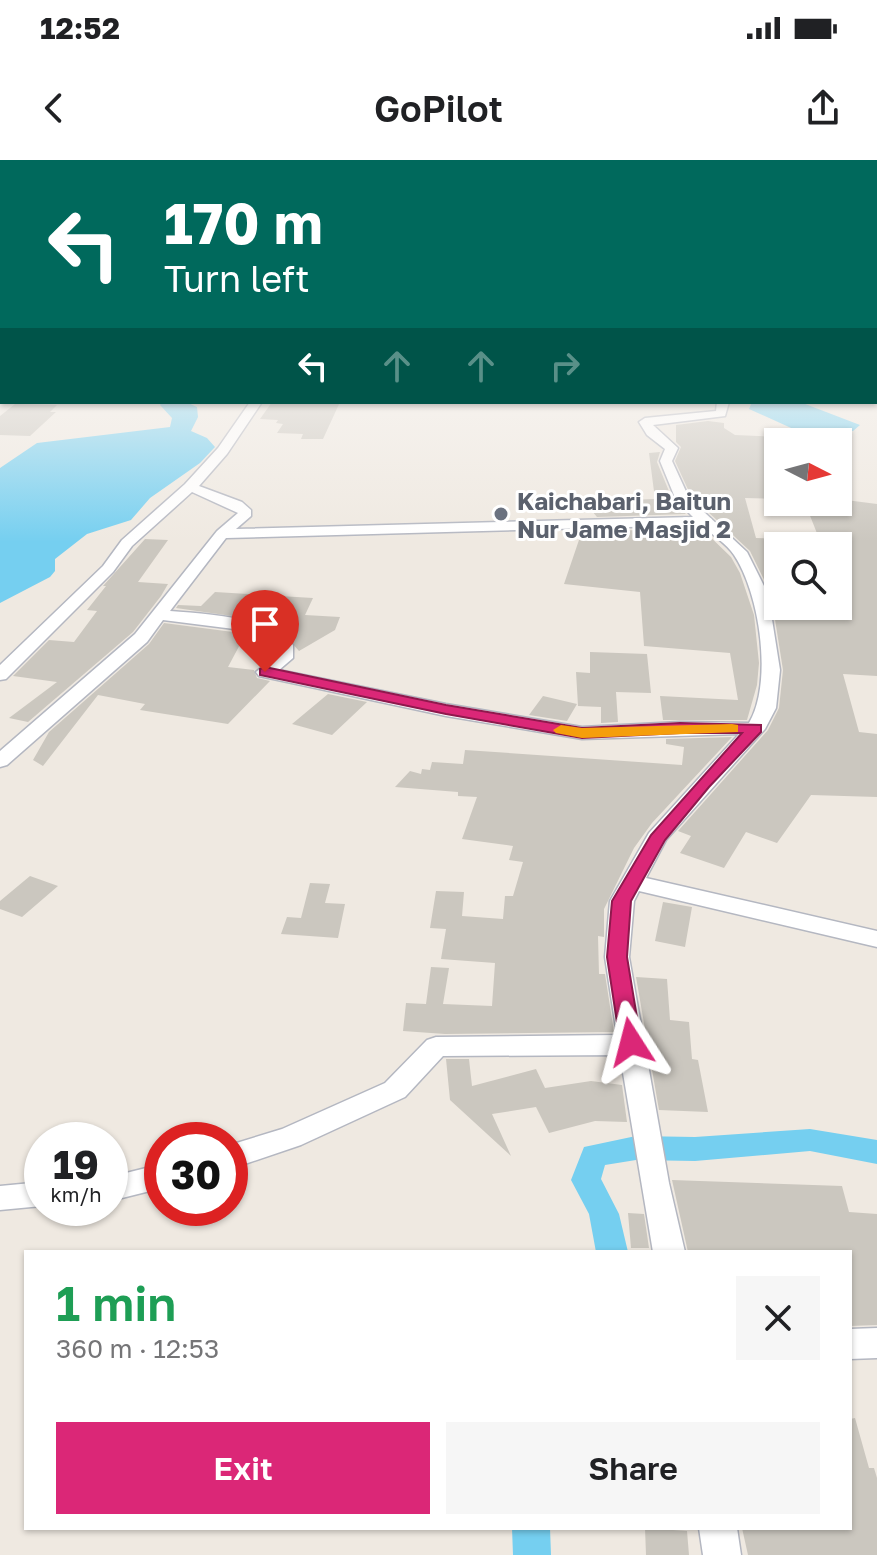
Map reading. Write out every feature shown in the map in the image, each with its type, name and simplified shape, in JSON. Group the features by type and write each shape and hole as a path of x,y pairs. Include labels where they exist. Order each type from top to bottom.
{"street":[{"path":"0,675 108,569 127,543 190,487 223,451 249,412"},
{"path":"669,1250 654,1183 617,957 622,901 657,838 755,729 767,708 771,670 760,594 740,552 683,500 666,461 672,448 651,432 645,422 721,412"},
{"path":"0,761 141,638 222,534 246,513 237,505 190,487"},
{"path":"222,534 707,521"},
{"path":"158,615 233,621 261,631 284,645 284,658 265,672 446,710 582,733 680,728 755,729"},
{"path":"632,882 877,939"},
{"path":"248,1151 291,1137 395,1090 436,1047 631,1045"},
{"path":"0,1198 24,1196"},
{"path":"852,1344 877,1343"},
{"path":"718,1530 722,1555"}],"water":[{"path":"167,412 198,412 191,431 207,438 215,447 200,463 150,498 131,520 87,534 55,559 55,571 50,577 0,603 0,468 37,443 170,427 172,418"},
{"path":"756,412 826,412 860,425 853,431 852,428 791,428"}],"building":[{"path":"5,412 56,412 30,436 0,435 0,416"},
{"path":"265,412 335,412 323,439 301,439 303,434 277,433 283,424 276,423 278,420 260,419"},
{"path":"708,421 724,423 724,428 735,435 764,436 764,499 745,498 756,538 764,538 764,580 750,551 691,496 675,461 681,447 676,442 676,425"},
{"path":"660,452 657,462 673,501 686,514 597,517 592,511 627,511 626,500 655,499 649,453"},
{"path":"852,501 877,504 877,676 843,674 859,732 877,734 877,797 811,795 777,843 746,832 724,868 680,853 691,836 678,831 768,730 779,708 783,670 775,620 852,620 852,532 816,532 810,516 852,516"},
{"path":"701,528 731,557 740,573 754,615 759,663 757,685 747,720 663,720 660,696 738,700 730,653 644,646 640,592 564,584 580,537 613,538 607,531"},
{"path":"145,539 168,540 138,582 168,584 161,596 133,632 28,722 9,718 57,682 13,676 49,640 74,642 97,611 87,610 106,586 103,586"},
{"path":"215,592 313,598 305,615 340,617 335,630 299,651 283,633 253,619 176,608 178,605 201,606"},
{"path":"164,623 233,632 244,637 228,667 254,670 257,678 270,681 228,724 140,710 145,704 98,695 43,766 33,760 49,732 149,644"},
{"path":"590,652 647,654 651,693 616,692 618,722 601,723 601,707 578,706 576,672 590,673"},
{"path":"328,694 367,702 332,735 292,724"},
{"path":"543,696 577,704 567,721 529,715"},
{"path":"732,737 652,823 634,848 604,909 604,937 598,936 599,974 605,974 614,1032 445,1034 403,1031 406,1003 426,1004 431,967 449,968 443,1004 492,1006 495,963 441,959 446,929 430,928 436,891 464,892 462,916 503,919 505,896 513,896 523,862 509,860 513,846 462,839 477,797 458,796 458,792 395,787 410,771 421,774 422,769 430,770 432,762 463,764 465,750 682,765 684,747 666,744 666,739"},
{"path":"30,876 58,886 22,917 0,909 0,901"},
{"path":"310,883 330,884 325,903 345,904 338,938 281,934 287,917 301,918"},
{"path":"663,902 692,907 685,947 655,941"},
{"path":"636,977 667,979 670,1020 689,1022 692,1059 698,1060 708,1112 659,1110"},
{"path":"446,1059 469,1059 472,1086 536,1069 545,1088 591,1081 622,1085 627,1122 595,1121 549,1133 536,1107 492,1114 511,1156 450,1100"},
{"path":"672,1180 842,1186 849,1212 877,1214 877,1325 852,1326 852,1250 688,1250"},
{"path":"628,1213 644,1214 649,1248 631,1248"},
{"path":"855,1418 869,1468 874,1468 877,1478 877,1555 748,1555 742,1530 852,1530 852,1419"},
{"path":"645,1530 687,1531 689,1555 646,1555"}],"waterway":[{"path":"612,1250 604,1214 586,1180 594,1155 636,1148 695,1149 810,1140 877,1152"},
{"path":"531,1530 532,1555"}],"slow traffic":[{"path":"561,730 582,733 732,728"}],"place":[{"name":"Kaichabari, Baitun Nur Jame Masjid 2","path":"501,514"}],"route":[{"path":"265,672 377,693 446,710 582,733 680,728 755,729 657,838 622,901 617,957 631,1042"}]}
